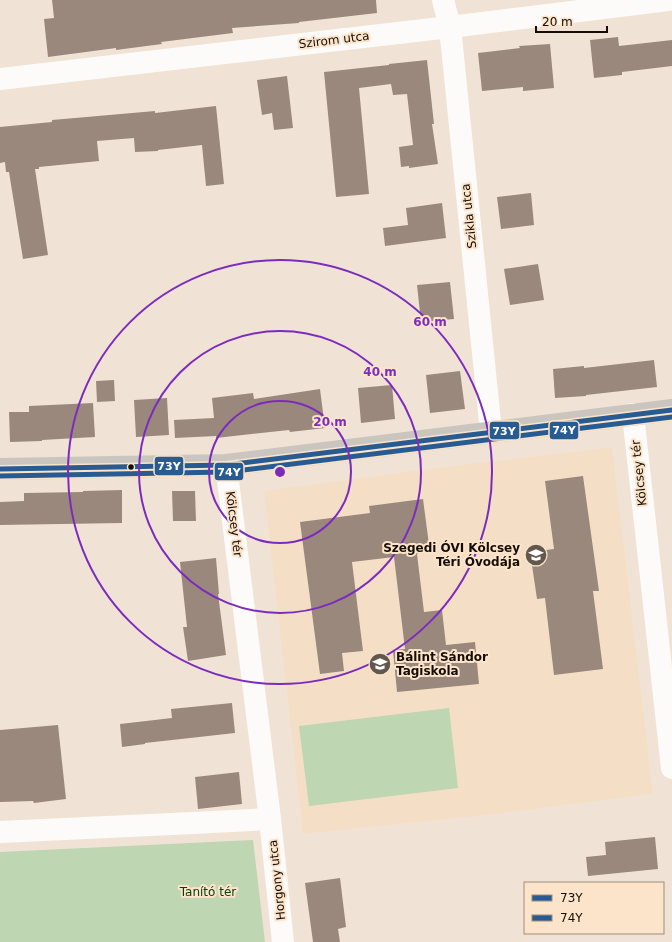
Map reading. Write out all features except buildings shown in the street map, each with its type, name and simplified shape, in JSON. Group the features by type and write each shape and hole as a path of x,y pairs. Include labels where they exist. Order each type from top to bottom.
{"street":[{"name":"Szikla utca","path":"443,0 450,27 491,432"},
{"name":"Szirom utca","path":"0,79 450,27 668,0"},
{"path":"0,469 226,465 672,410"},
{"name":"Kölcsey tér","path":"633,414 672,768"},
{"name":"Kölcsey tér","path":"226,465 270,819"},
{"path":"0,832 270,819"},
{"name":"Horgony utca","path":"270,819 283,942"}],"shaded area":[{"path":"612,447 653,794 495,814 303,834 264,491"}],"green space":[{"path":"449,708 458,788 309,806 299,726"},
{"name":"Tanító tér","path":"253,840 265,942 0,942 0,852"}],"transit line":[{"name":"73Y","path":"0,469 226,465 672,410"},
{"name":"74Y","path":"0,476 227,472 672,417"}],"place":[{"name":"Szegedi ÓVI Kölcsey Téri Óvodája","path":"536,555"},
{"name":"Bálint Sándor Tagiskola","path":"380,664"}]}
